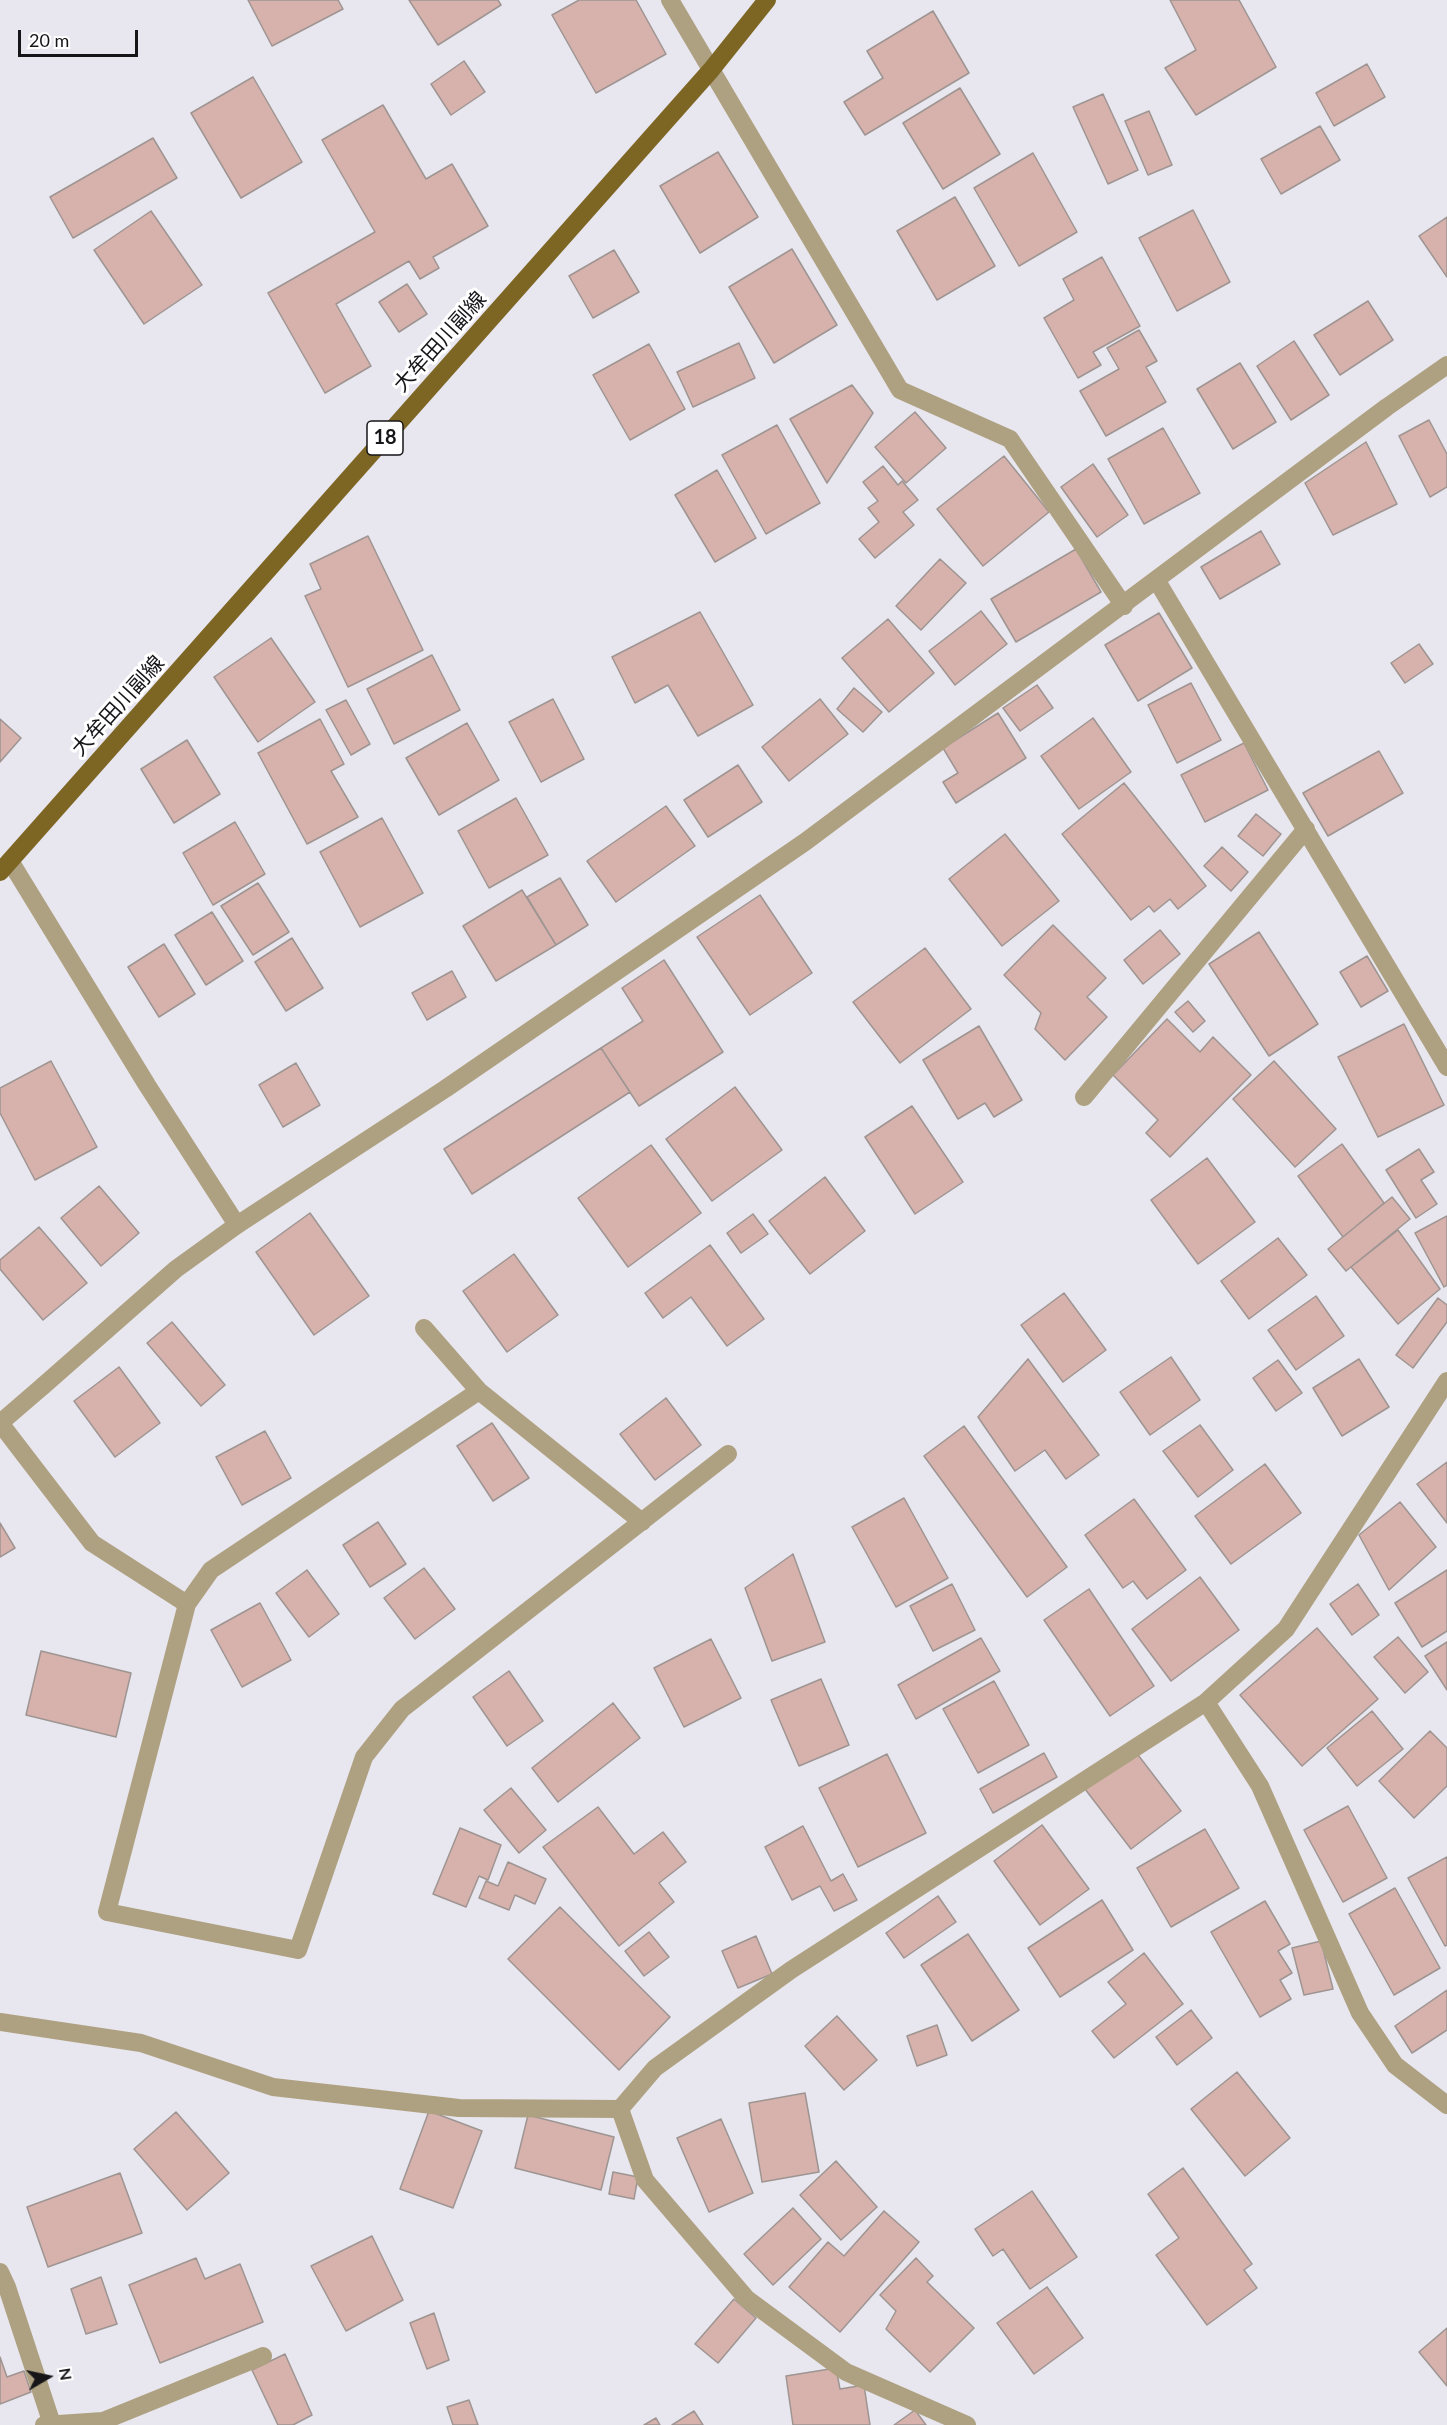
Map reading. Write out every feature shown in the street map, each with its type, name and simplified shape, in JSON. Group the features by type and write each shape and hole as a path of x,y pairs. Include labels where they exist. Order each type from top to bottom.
{"main road":[{"name":"大牟田川副線","path":"5,867 711,70 767,0"}],"street":[{"path":"670,0 900,390 1010,439 1124,606"},
{"path":"187,1604 92,1543 0,1423 176,1269 237,1225 445,1089 805,842 1124,606 1387,407 1447,365"},
{"path":"1157,581 1447,1067"},
{"path":"1084,1096 1306,829"},
{"path":"5,867 237,1225"},
{"path":"424,1328 479,1390 642,1522"},
{"path":"0,2022 141,2043 273,2087 459,2108 620,2109 655,2068 791,1970 1206,1702 1286,1629 1447,1381"},
{"path":"479,1390 211,1570 187,1604 107,1912 298,1950 364,1757 395,1717 728,1454"},
{"path":"1206,1702 1260,1786 1360,2013 1395,2065 1447,2105"},
{"path":"620,2109 645,2180 747,2299 846,2372 967,2425"},
{"path":"0,2272 48,2424 103,2421 263,2356"}],"building":[{"path":"248,0 338,0 343,9 272,46"},
{"path":"409,0 498,0 501,5 438,45"},
{"path":"579,0 636,0 666,54 596,93 552,15"},
{"path":"1170,0 1239,0 1276,67 1196,115 1165,68 1196,50"},
{"path":"933,11 969,73 865,135 844,102 883,78 867,51"},
{"path":"464,61 485,92 451,115 431,84"},
{"path":"1367,64 1385,97 1334,126 1316,93"},
{"path":"253,77 302,162 241,198 191,113"},
{"path":"960,88 1000,154 943,189 903,123"},
{"path":"1103,94 1138,170 1108,184 1073,107"},
{"path":"383,105 426,179 452,164 488,226 433,257 439,268 420,279 409,261 336,304 371,366 325,393 268,293 375,232 322,140"},
{"path":"1149,111 1172,165 1148,175 1125,121"},
{"path":"1320,126 1340,160 1281,194 1261,159"},
{"path":"153,138 177,178 73,238 50,197"},
{"path":"718,152 758,217 700,253 660,186"},
{"path":"1033,153 1077,232 1019,266 974,188"},
{"path":"955,197 995,266 937,300 897,231"},
{"path":"1193,210 1230,282 1177,311 1139,238"},
{"path":"151,211 202,285 144,324 94,250"},
{"path":"1447,217 1447,277 1419,236"},
{"path":"792,249 837,325 774,363 729,287"},
{"path":"614,250 639,292 593,318 569,276"},
{"path":"1102,257 1140,326 1093,352 1101,365 1078,378 1044,318 1074,300 1063,279"},
{"path":"407,284 427,314 399,332 379,302"},
{"path":"1368,301 1393,340 1340,375 1314,335"},
{"path":"1139,330 1157,361 1146,367 1166,402 1106,436 1080,391 1119,369 1107,348"},
{"path":"1294,341 1329,395 1291,420 1257,366"},
{"path":"739,343 755,378 693,407 677,372"},
{"path":"649,344 685,409 630,440 593,375"},
{"path":"1240,363 1276,422 1233,449 1197,389"},
{"path":"852,385 873,413 827,483 790,419"},
{"path":"915,412 946,448 906,483 875,447"},
{"path":"1429,420 1447,454 1447,487 1430,497 1399,436"},
{"path":"777,425 820,503 766,534 722,455"},
{"path":"1163,428 1200,493 1144,524 1108,459"},
{"path":"1366,442 1397,504 1333,535 1305,483"},
{"path":"1004,456 1049,512 983,566 937,509"},
{"path":"1093,464 1128,515 1097,537 1061,487"},
{"path":"883,466 898,485 902,481 918,500 903,512 914,525 875,558 859,539 879,522 868,508 878,501 863,482"},
{"path":"717,470 756,538 715,562 675,495"},
{"path":"1261,531 1280,564 1220,599 1201,567"},
{"path":"368,536 423,650 348,687 305,596 321,589 310,564"},
{"path":"1076,549 1101,592 1016,642 991,599"},
{"path":"940,559 966,583 921,630 896,606"},
{"path":"981,611 1007,644 955,685 929,651"},
{"path":"700,612 753,705 698,736 668,685 635,703 612,657"},
{"path":"1159,613 1192,668 1138,701 1105,645"},
{"path":"888,619 934,673 889,712 842,658"},
{"path":"271,638 315,702 258,742 214,677"},
{"path":"1419,644 1433,664 1405,683 1391,663"},
{"path":"432,655 460,710 394,744 367,689"},
{"path":"1191,683 1221,740 1177,763 1148,705"},
{"path":"1037,685 1053,708 1020,731 1003,708"},
{"path":"854,688 882,712 863,732 837,709"},
{"path":"553,699 584,759 541,782 509,722"},
{"path":"820,699 848,734 789,781 762,747"},
{"path":"346,700 370,744 351,755 326,710"},
{"path":"998,713 1026,758 956,803 943,782 958,773 943,748"},
{"path":"1093,718 1131,772 1079,809 1041,756"},
{"path":"0,719 21,738 0,762"},
{"path":"320,719 344,764 331,771 358,817 307,844 258,753"},
{"path":"467,723 499,780 439,815 406,758"},
{"path":"187,740 220,794 174,823 141,769"},
{"path":"1244,743 1268,790 1205,822 1181,775"},
{"path":"1379,751 1403,793 1328,836 1303,793"},
{"path":"738,765 762,802 708,837 684,800"},
{"path":"1124,783 1206,886 1178,909 1170,899 1154,912 1149,906 1131,920 1062,834"},
{"path":"516,798 548,855 489,888 458,831"},
{"path":"666,806 695,846 616,902 587,861"},
{"path":"1256,814 1281,834 1263,856 1238,836"},
{"path":"382,818 423,893 360,927 320,852"},
{"path":"235,822 265,874 213,905 183,853"},
{"path":"1005,834 1059,901 1002,946 949,879"},
{"path":"1222,847 1248,872 1231,891 1204,866"},
{"path":"560,878 588,925 556,945 527,897"},
{"path":"258,883 289,932 253,955 221,906"},
{"path":"522,890 556,945 496,981 463,926"},
{"path":"760,895 812,973 750,1015 697,937"},
{"path":"212,912 243,961 206,985 175,935"},
{"path":"1053,925 1106,978 1087,997 1107,1017 1065,1060 1035,1029 1041,1013 1004,975"},
{"path":"1160,930 1180,954 1143,984 1124,960"},
{"path":"1259,932 1318,1024 1269,1056 1209,964"},
{"path":"292,938 323,988 286,1011 255,962"},
{"path":"164,944 195,994 159,1017 128,967"},
{"path":"925,948 971,1009 900,1063 853,1002"},
{"path":"1367,956 1388,991 1361,1007 1340,972"},
{"path":"664,960 723,1052 639,1106 601,1048 643,1021 622,988"},
{"path":"452,971 466,997 427,1020 412,993"},
{"path":"1188,1001 1205,1021 1193,1032 1175,1012"},
{"path":"1167,1019 1200,1052 1213,1037 1251,1075 1170,1157 1146,1133 1158,1120 1113,1075"},
{"path":"1404,1024 1444,1105 1378,1137 1338,1057"},
{"path":"979,1026 1022,1100 994,1117 985,1103 958,1119 923,1060"},
{"path":"601,1048 630,1092 472,1194 444,1149"},
{"path":"51,1061 97,1147 35,1180 0,1113 0,1088"},
{"path":"1274,1061 1336,1129 1295,1167 1233,1099"},
{"path":"296,1063 320,1105 283,1127 259,1085"},
{"path":"735,1087 782,1150 712,1201 666,1139"},
{"path":"912,1106 963,1182 915,1214 865,1137"},
{"path":"1342,1144 1384,1203 1343,1237 1298,1176"},
{"path":"651,1145 701,1213 628,1267 578,1198"},
{"path":"1419,1149 1434,1172 1421,1180 1437,1204 1416,1218 1386,1170"},
{"path":"1207,1158 1255,1222 1198,1264 1151,1200"},
{"path":"825,1177 865,1231 810,1274 769,1221"},
{"path":"99,1186 139,1233 101,1266 61,1218"},
{"path":"1392,1197 1410,1219 1346,1271 1328,1249"},
{"path":"310,1213 369,1296 314,1335 256,1252"},
{"path":"753,1214 768,1234 741,1253 727,1233"},
{"path":"1447,1216 1447,1285 1444,1287 1415,1233"},
{"path":"39,1227 87,1283 43,1320 0,1269 0,1260"},
{"path":"1398,1230 1440,1289 1398,1324 1351,1267"},
{"path":"1278,1238 1307,1275 1249,1319 1221,1281"},
{"path":"710,1245 764,1319 727,1346 691,1297 663,1318 645,1293"},
{"path":"514,1254 558,1315 507,1352 463,1291"},
{"path":"1064,1293 1106,1350 1063,1382 1021,1325"},
{"path":"1316,1296 1344,1336 1296,1370 1268,1330"},
{"path":"1438,1298 1447,1305 1447,1322 1413,1368 1396,1355"},
{"path":"172,1322 225,1385 201,1406 147,1343"},
{"path":"1171,1357 1200,1400 1150,1435 1120,1392"},
{"path":"1028,1359 1099,1455 1066,1479 1045,1450 1015,1471 978,1417"},
{"path":"1359,1359 1389,1407 1342,1436 1313,1388"},
{"path":"1278,1360 1302,1393 1276,1411 1253,1378"},
{"path":"119,1367 160,1423 115,1457 74,1401"},
{"path":"666,1398 701,1445 655,1480 620,1434"},
{"path":"492,1423 529,1478 493,1501 457,1446"},
{"path":"1200,1425 1233,1470 1198,1497 1163,1451"},
{"path":"964,1426 1067,1567 1027,1597 924,1456"},
{"path":"265,1431 291,1478 242,1505 216,1457"},
{"path":"1447,1462 1447,1523 1417,1484"},
{"path":"1265,1464 1301,1513 1231,1564 1195,1516"},
{"path":"904,1498 948,1578 896,1607 852,1527"},
{"path":"1134,1499 1186,1570 1147,1599 1133,1581 1123,1588 1085,1535"},
{"path":"1400,1502 1436,1547 1389,1590 1359,1535"},
{"path":"378,1522 406,1564 370,1587 343,1545"},
{"path":"0,1523 15,1548 0,1557"},
{"path":"793,1554 825,1642 772,1661 745,1588"},
{"path":"424,1568 455,1609 415,1639 384,1598"},
{"path":"307,1570 339,1614 309,1637 276,1593"},
{"path":"1447,1570 1447,1631 1422,1647 1395,1603"},
{"path":"1200,1577 1239,1630 1171,1681 1132,1629"},
{"path":"952,1584 975,1630 933,1651 910,1606"},
{"path":"1358,1584 1379,1615 1352,1635 1330,1604"},
{"path":"1089,1589 1154,1686 1110,1716 1044,1620"},
{"path":"260,1603 291,1660 242,1687 211,1630"},
{"path":"1317,1628 1378,1699 1302,1766 1240,1695"},
{"path":"1398,1637 1428,1672 1405,1693 1374,1657"},
{"path":"981,1638 1000,1671 916,1719 898,1685"},
{"path":"711,1639 741,1698 684,1727 654,1668"},
{"path":"1447,1642 1447,1690 1425,1656"},
{"path":"41,1651 131,1673 116,1737 26,1715"},
{"path":"509,1671 543,1721 507,1746 473,1697"},
{"path":"821,1679 849,1745 799,1766 771,1700"},
{"path":"994,1681 1029,1745 978,1773 943,1709"},
{"path":"613,1703 640,1738 558,1802 532,1768"},
{"path":"1372,1711 1403,1749 1357,1786 1327,1748"},
{"path":"1430,1731 1447,1748 1447,1786 1414,1818 1379,1781"},
{"path":"1135,1751 1181,1811 1131,1849 1085,1789"},
{"path":"1044,1753 1057,1777 993,1813 980,1789"},
{"path":"887,1754 926,1833 858,1867 819,1788"},
{"path":"511,1788 546,1830 519,1853 484,1810"},
{"path":"1348,1806 1387,1878 1343,1902 1304,1830"},
{"path":"598,1807 634,1854 663,1832 686,1862 659,1883 674,1902 619,1946 543,1847"},
{"path":"1042,1825 1089,1889 1040,1925 994,1861"},
{"path":"803,1826 831,1881 843,1874 857,1900 834,1911 820,1886 792,1900 765,1847"},
{"path":"460,1828 501,1845 488,1880 479,1876 466,1907 433,1894"},
{"path":"1205,1829 1239,1888 1171,1927 1137,1868"},
{"path":"1447,1857 1447,1945 1445,1946 1408,1878"},
{"path":"508,1862 546,1879 535,1904 515,1895 509,1910 479,1898 486,1881 498,1886"},
{"path":"1395,1888 1440,1968 1394,1995 1349,1914"},
{"path":"938,1896 956,1922 904,1958 886,1933"},
{"path":"1102,1900 1133,1950 1060,1997 1028,1948"},
{"path":"1265,1901 1290,1944 1278,1951 1292,1973 1280,1980 1291,1999 1260,2017 1211,1932"},
{"path":"560,1907 670,2017 619,2070 508,1959"},
{"path":"649,1932 669,1957 644,1976 625,1951"},
{"path":"968,1934 1019,2010 972,2041 921,1965"},
{"path":"756,1936 772,1974 738,1988 722,1951"},
{"path":"1321,1941 1333,1989 1304,1995 1292,1948"},
{"path":"1144,1953 1183,2004 1114,2058 1092,2031 1126,2004 1108,1982"},
{"path":"1447,1990 1447,2030 1412,2053 1395,2026"},
{"path":"1191,2010 1212,2038 1177,2065 1156,2037"},
{"path":"837,2016 877,2060 844,2090 805,2046"},
{"path":"937,2025 947,2055 917,2066 907,2036"},
{"path":"1237,2072 1290,2138 1245,2176 1191,2109"},
{"path":"805,2093 819,2172 762,2182 749,2103"},
{"path":"429,2111 482,2131 453,2208 400,2189"},
{"path":"176,2112 229,2173 187,2210 134,2149"},
{"path":"528,2115 614,2137 601,2190 515,2168"},
{"path":"721,2119 753,2193 709,2212 677,2138"},
{"path":"836,2161 877,2207 841,2240 800,2195"},
{"path":"1183,2168 1252,2264 1244,2270 1257,2288 1207,2325 1156,2255 1179,2238 1148,2194"},
{"path":"613,2172 638,2177 634,2199 609,2194"},
{"path":"120,2173 142,2233 48,2267 27,2207"},
{"path":"1032,2191 1077,2257 1030,2289 1003,2249 993,2256 975,2229"},
{"path":"793,2208 821,2239 773,2285 744,2254"},
{"path":"884,2211 919,2242 840,2332 789,2287 828,2242 844,2256"},
{"path":"372,2236 403,2300 346,2331 311,2266"},
{"path":"196,2258 205,2279 240,2264 263,2322 160,2363 129,2285"},
{"path":"916,2258 933,2276 927,2282 974,2328 930,2372 886,2329 896,2311 880,2295"},
{"path":"101,2277 117,2324 86,2334 71,2289"},
{"path":"1047,2287 1083,2338 1034,2374 997,2323"},
{"path":"734,2299 756,2318 718,2363 695,2344"},
{"path":"434,2313 449,2360 427,2369 410,2323"},
{"path":"1447,2328 1447,2386 1419,2352"},
{"path":"285,2354 312,2415 293,2425 278,2425 252,2370"},
{"path":"0,2357 7,2377 24,2371 31,2392 0,2404"},
{"path":"836,2368 840,2389 864,2385 870,2425 793,2425 786,2376"},
{"path":"469,2400 478,2425 453,2425 447,2407"},
{"path":"915,2410 926,2425 894,2425"},
{"path":"694,2411 703,2425 672,2425"},
{"path":"656,2418 660,2425 644,2425"}]}
